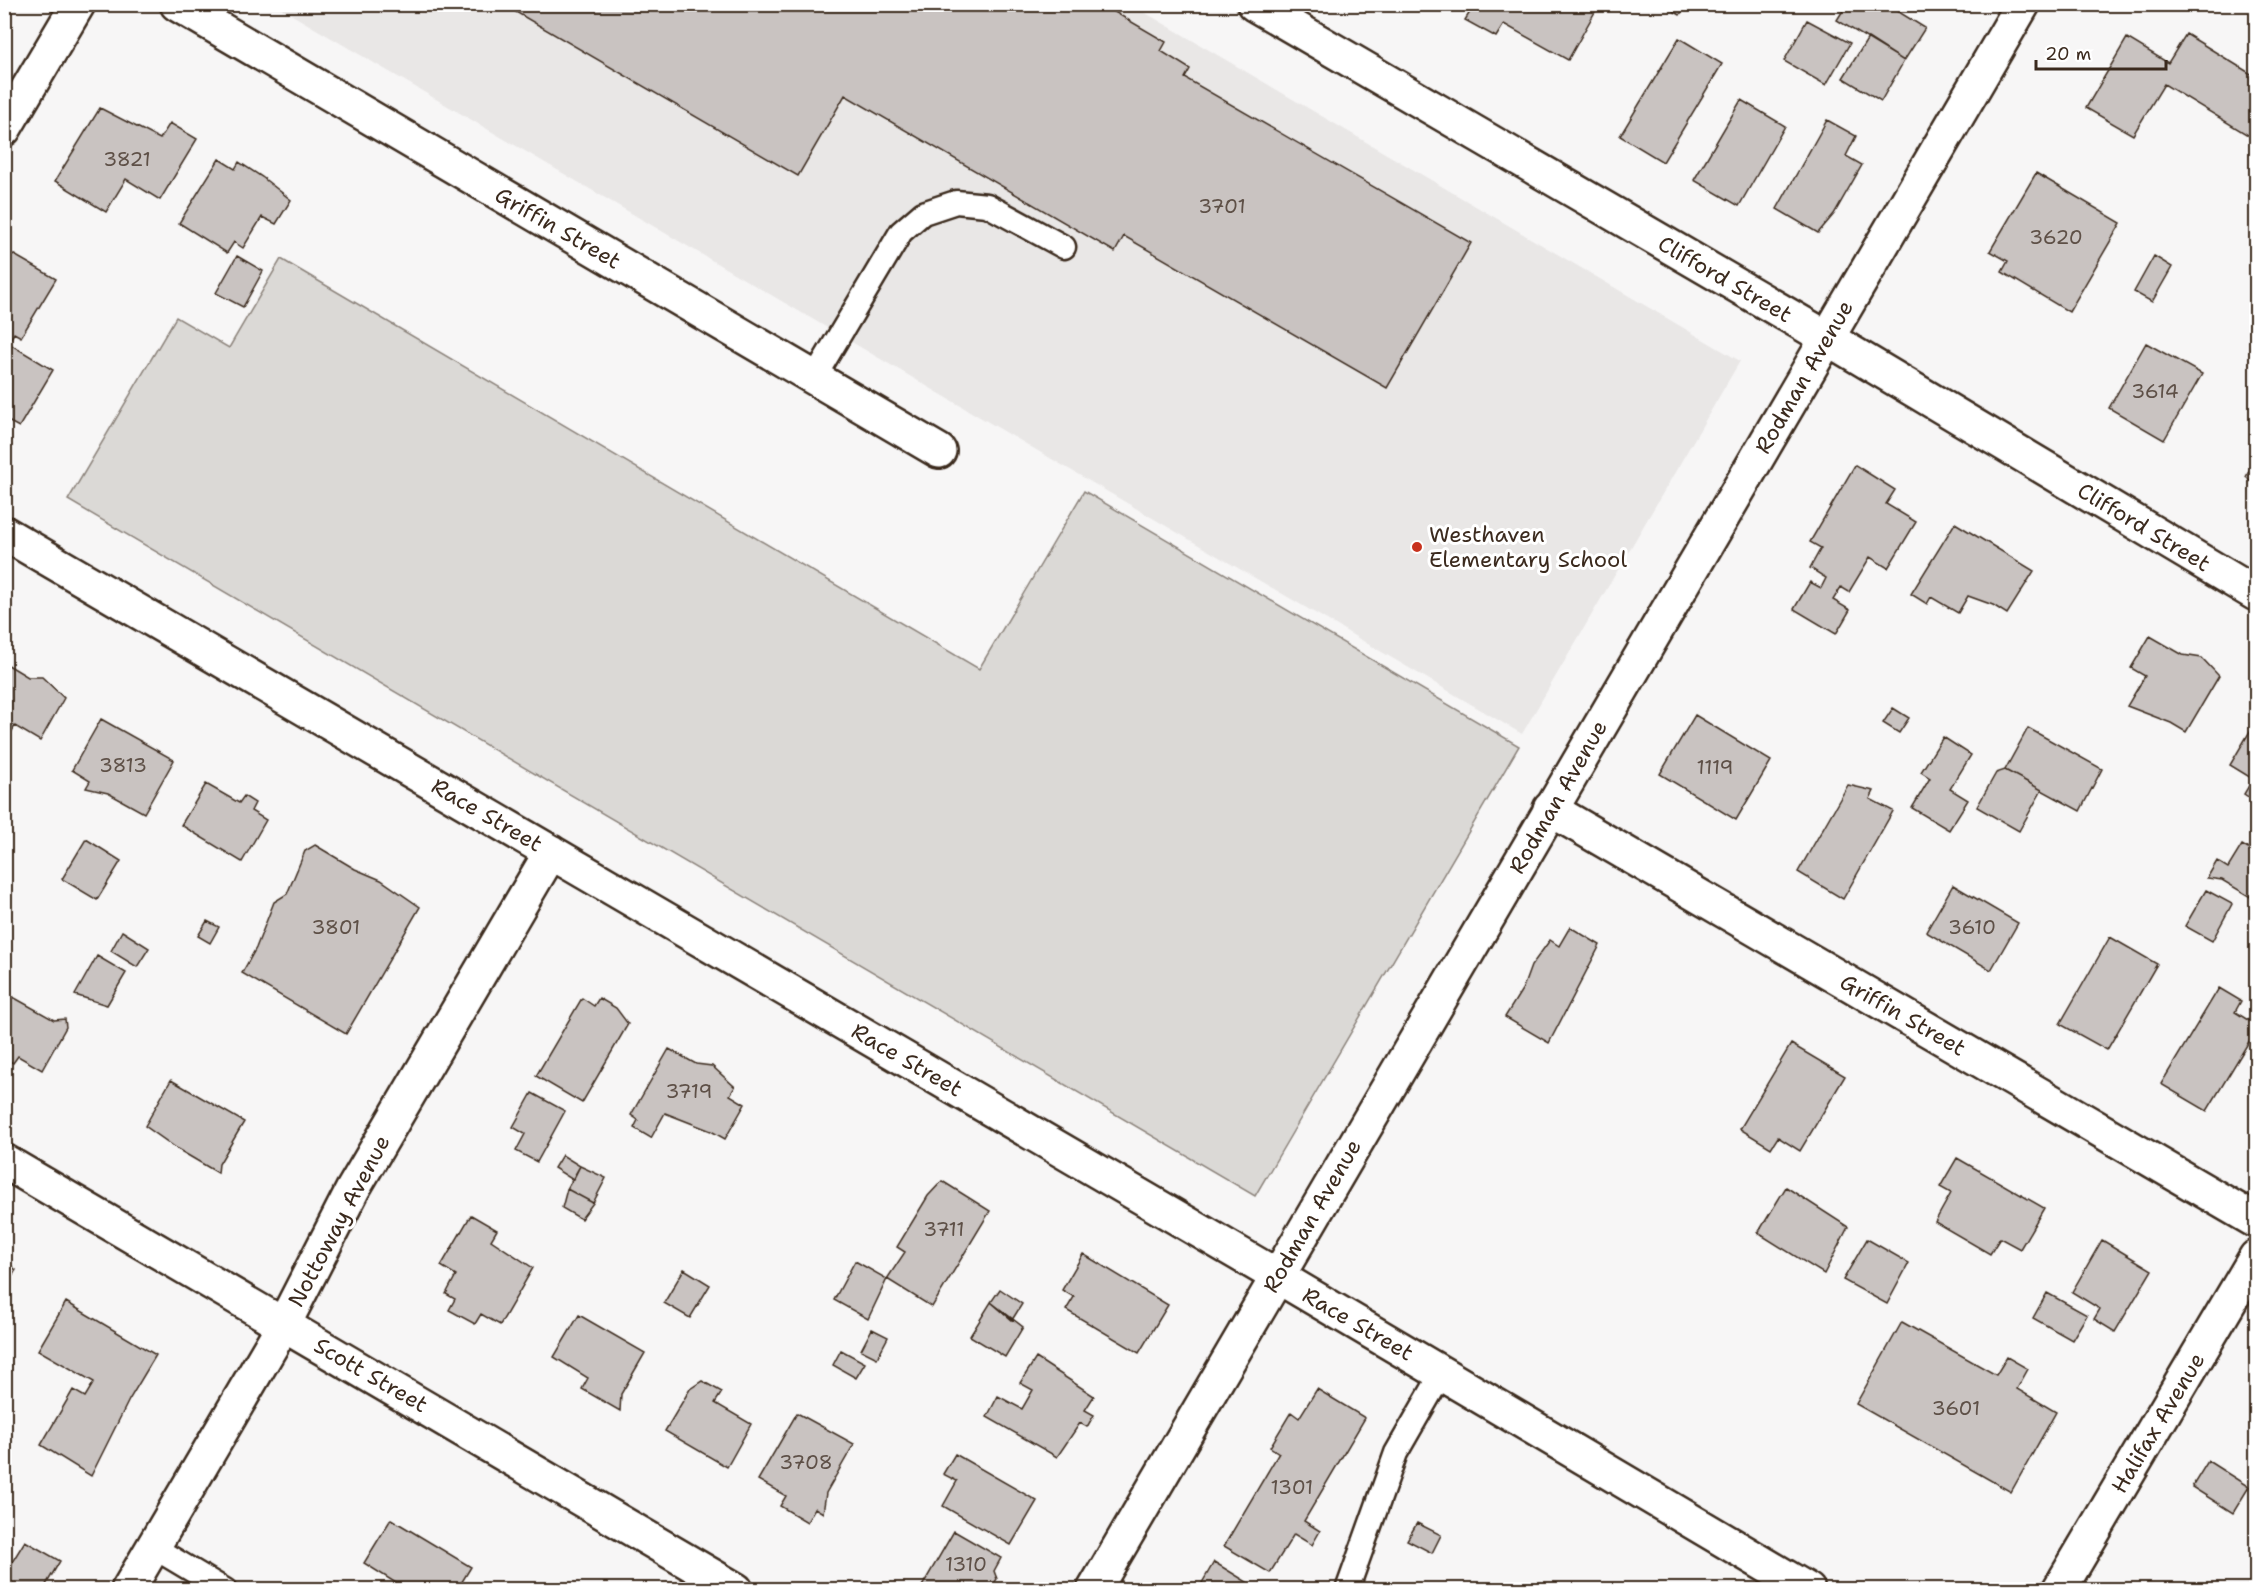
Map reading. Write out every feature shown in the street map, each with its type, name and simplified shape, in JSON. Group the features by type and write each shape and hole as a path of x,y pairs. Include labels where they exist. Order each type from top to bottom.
{"street":[{"path":"4,129 78,4"},
{"name":"Griffin Street","path":"177,4 939,452"},
{"name":"Clifford Street","path":"1254,4 1827,338 2256,594"},
{"name":"Rodman Avenue","path":"1094,1590 2023,4"},
{"name":"Race Street","path":"4,533 1277,1276 1808,1590"},
{"name":"Griffin Street","path":"1550,809 2256,1221"},
{"name":"Nottoway Avenue","path":"128,1590 284,1324 353,1189 551,852"},
{"name":"Scott Street","path":"4,1161 736,1590"},
{"name":"Halifax Avenue","path":"2059,1590 2256,1257"}],"lane":[{"path":"814,378 901,232 923,213 956,202 987,205 1064,247"},
{"path":"1347,1590 1396,1453 1442,1373"},
{"path":"153,1547 225,1590"}],"shaded area":[{"name":"Westhaven Elementary School","path":"275,5 1132,5 1740,361 1522,734"},
{"path":"281,259 979,669 1084,491 1519,746 1255,1196 68,500 176,317 229,348"}],"building":[{"path":"502,4 1101,4 1166,42 1161,51 1190,69 1185,78 1471,243 1387,388 1124,236 1115,252 845,95 798,176"},
{"path":"1475,4 1587,4 1596,10 1568,60 1504,24 1496,37 1465,20"},
{"path":"1661,4 1686,4 1680,15"},
{"path":"1847,4 1886,4 1925,28 1904,61 1837,20"},
{"path":"1807,20 1850,43 1826,85 1784,61"},
{"path":"2186,34 2256,77 2256,140 2164,84 2133,135 2086,108 2127,38 2168,63"},
{"path":"1679,38 1722,64 1663,162 1620,136"},
{"path":"1868,38 1904,61 1881,101 1843,78"},
{"path":"1741,100 1785,126 1739,206 1694,180"},
{"path":"100,108 160,139 170,123 197,139 160,200 126,179 106,212 55,181"},
{"path":"1827,120 1856,136 1846,156 1862,165 1834,214 1818,233 1777,209"},
{"path":"219,159 235,169 239,162 291,200 276,224 262,217 243,248 234,242 227,253 179,223"},
{"path":"2036,173 2121,223 2069,312 2002,272 2008,261 1990,251"},
{"path":"4,249 56,279 21,337 14,333 8,343 53,370 19,427 4,419"},
{"path":"237,256 263,271 243,307 216,293"},
{"path":"2154,256 2172,267 2152,302 2134,292"},
{"path":"2146,343 2202,374 2164,440 2109,408"},
{"path":"2256,457 2256,486 2246,477"},
{"path":"1855,465 1895,490 1886,504 1916,522 1888,568 1870,557 1849,592 1841,587 1833,600 1850,610 1836,634 1794,609 1810,582 1821,588 1826,578 1810,568 1821,548 1810,542"},
{"path":"1955,523 2034,571 2007,614 1993,605 1968,596 1958,613 1931,597 1927,604 1911,594"},
{"path":"2150,636 2183,655 2202,658 2219,676 2186,732 2171,723 2127,706 2145,676 2131,668"},
{"path":"5,663 28,677 42,677 64,698 40,741 15,726 4,744"},
{"path":"1893,708 1909,718 1899,733 1883,723"},
{"path":"1695,715 1771,761 1736,820 1660,774"},
{"path":"101,719 174,760 144,813 108,793 86,788 90,781 72,770"},
{"path":"2256,721 2256,802 2244,794 2253,779 2230,765"},
{"path":"2028,728 2102,769 2080,811 2005,770"},
{"path":"1943,737 1971,755 1950,789 1968,800 1949,830 1912,808 1930,778 1921,772"},
{"path":"2005,770 2042,790 2019,831 1977,807 1996,773"},
{"path":"206,784 239,803 244,796 255,803 251,811 266,820 242,862 181,825"},
{"path":"1848,785 1874,791 1870,799 1893,811 1843,899 1798,872"},
{"path":"86,839 121,861 97,900 62,879"},
{"path":"315,845 355,869 381,880 420,907 346,1034 242,973 256,948 274,902 287,894 305,851"},
{"path":"2242,845 2256,854 2256,889 2252,898 2222,880 2207,878 2217,861 2228,868"},
{"path":"1953,885 2018,923 1991,970 1926,932"},
{"path":"2206,890 2232,904 2212,941 2185,926"},
{"path":"207,921 219,927 210,943 198,936"},
{"path":"1570,927 1600,945 1549,1043 1505,1017 1523,988 1531,966 1550,940 1559,946"},
{"path":"122,931 149,948 137,967 111,951"},
{"path":"2110,937 2157,964 2107,1050 2060,1024"},
{"path":"97,956 126,973 107,1005 75,995"},
{"path":"2219,988 2241,1001 2235,1012 2256,1025 2256,1030 2207,1111 2161,1084"},
{"path":"4,992 54,1020 65,1019 66,1027 42,1070 18,1056 13,1063 4,1058 8,1050 4,1048"},
{"path":"582,998 594,1006 599,998 616,1008 628,1024 582,1103 536,1076"},
{"path":"1791,1044 1845,1076 1800,1151 1778,1137 1771,1148 1740,1129"},
{"path":"669,1049 696,1064 712,1066 735,1087 730,1095 745,1104 725,1139 665,1113 651,1138 634,1128 638,1120 631,1115"},
{"path":"171,1080 244,1122 219,1164 218,1173 145,1126"},
{"path":"532,1093 565,1111 537,1162 516,1151 525,1134 513,1127"},
{"path":"562,1155 580,1166 573,1180 554,1168"},
{"path":"1957,1158 2044,1208 2020,1249 2000,1238 1990,1254 1935,1222 1951,1193 1940,1187"},
{"path":"580,1166 606,1178 593,1203 567,1189"},
{"path":"942,1181 990,1211 932,1307 887,1279 905,1252 897,1247 928,1196"},
{"path":"1786,1187 1848,1227 1824,1274 1758,1233"},
{"path":"567,1189 593,1203 581,1219 562,1208"},
{"path":"471,1215 497,1230 491,1240 533,1268 500,1325 481,1314 475,1324 449,1310 455,1299 446,1294 456,1275 441,1266"},
{"path":"1867,1239 1909,1263 1887,1304 1843,1280"},
{"path":"2102,1240 2152,1270 2115,1332 2094,1319 2100,1309 2072,1292"},
{"path":"1083,1254 1168,1305 1139,1353 1066,1310 1074,1297 1062,1290"},
{"path":"4,1260 16,1270 4,1289"},
{"path":"855,1261 887,1279 868,1319 834,1300"},
{"path":"684,1269 710,1285 690,1318 664,1303"},
{"path":"1000,1289 1022,1304 1012,1320 991,1302"},
{"path":"2047,1293 2087,1315 2072,1340 2033,1318"},
{"path":"66,1302 156,1355 129,1400 91,1476 41,1445 73,1390 85,1397 94,1382 38,1350"},
{"path":"991,1302 1023,1327 1005,1357 970,1336"},
{"path":"579,1315 645,1353 621,1394 620,1411 582,1389 588,1378 554,1357"},
{"path":"1902,1322 1996,1375 2007,1357 2028,1369 2017,1389 2056,1412 2011,1492 1856,1404"},
{"path":"872,1329 888,1337 877,1358 861,1350"},
{"path":"841,1350 865,1363 856,1378 833,1365"},
{"path":"1036,1358 1094,1396 1085,1410 1094,1415 1087,1427 1080,1423 1057,1457 987,1417 998,1396 1022,1409 1033,1390 1020,1383"},
{"path":"702,1381 722,1392 715,1403 751,1424 727,1467 665,1431 690,1389"},
{"path":"1317,1389 1365,1418 1304,1521 1320,1531 1312,1545 1294,1534 1270,1573 1224,1546 1279,1453 1270,1447 1291,1412 1299,1418"},
{"path":"797,1413 854,1444 826,1493 823,1513 815,1508 807,1522 780,1506 786,1496 758,1480"},
{"path":"955,1454 1037,1501 1011,1545 943,1506 957,1481 943,1474"},
{"path":"2208,1461 2249,1487 2233,1513 2192,1487"},
{"path":"391,1519 471,1567 457,1590 407,1590 364,1563"},
{"path":"1417,1523 1441,1535 1432,1553 1407,1540"},
{"path":"954,1531 1001,1558 994,1571 997,1579 990,1590 924,1590 921,1588"},
{"path":"25,1541 60,1561 43,1590 22,1590 4,1579 4,1575"},
{"path":"1214,1562 1260,1590 1198,1590"}],"place":[{"name":"Westhaven Elementary School","path":"1417,547"}]}
